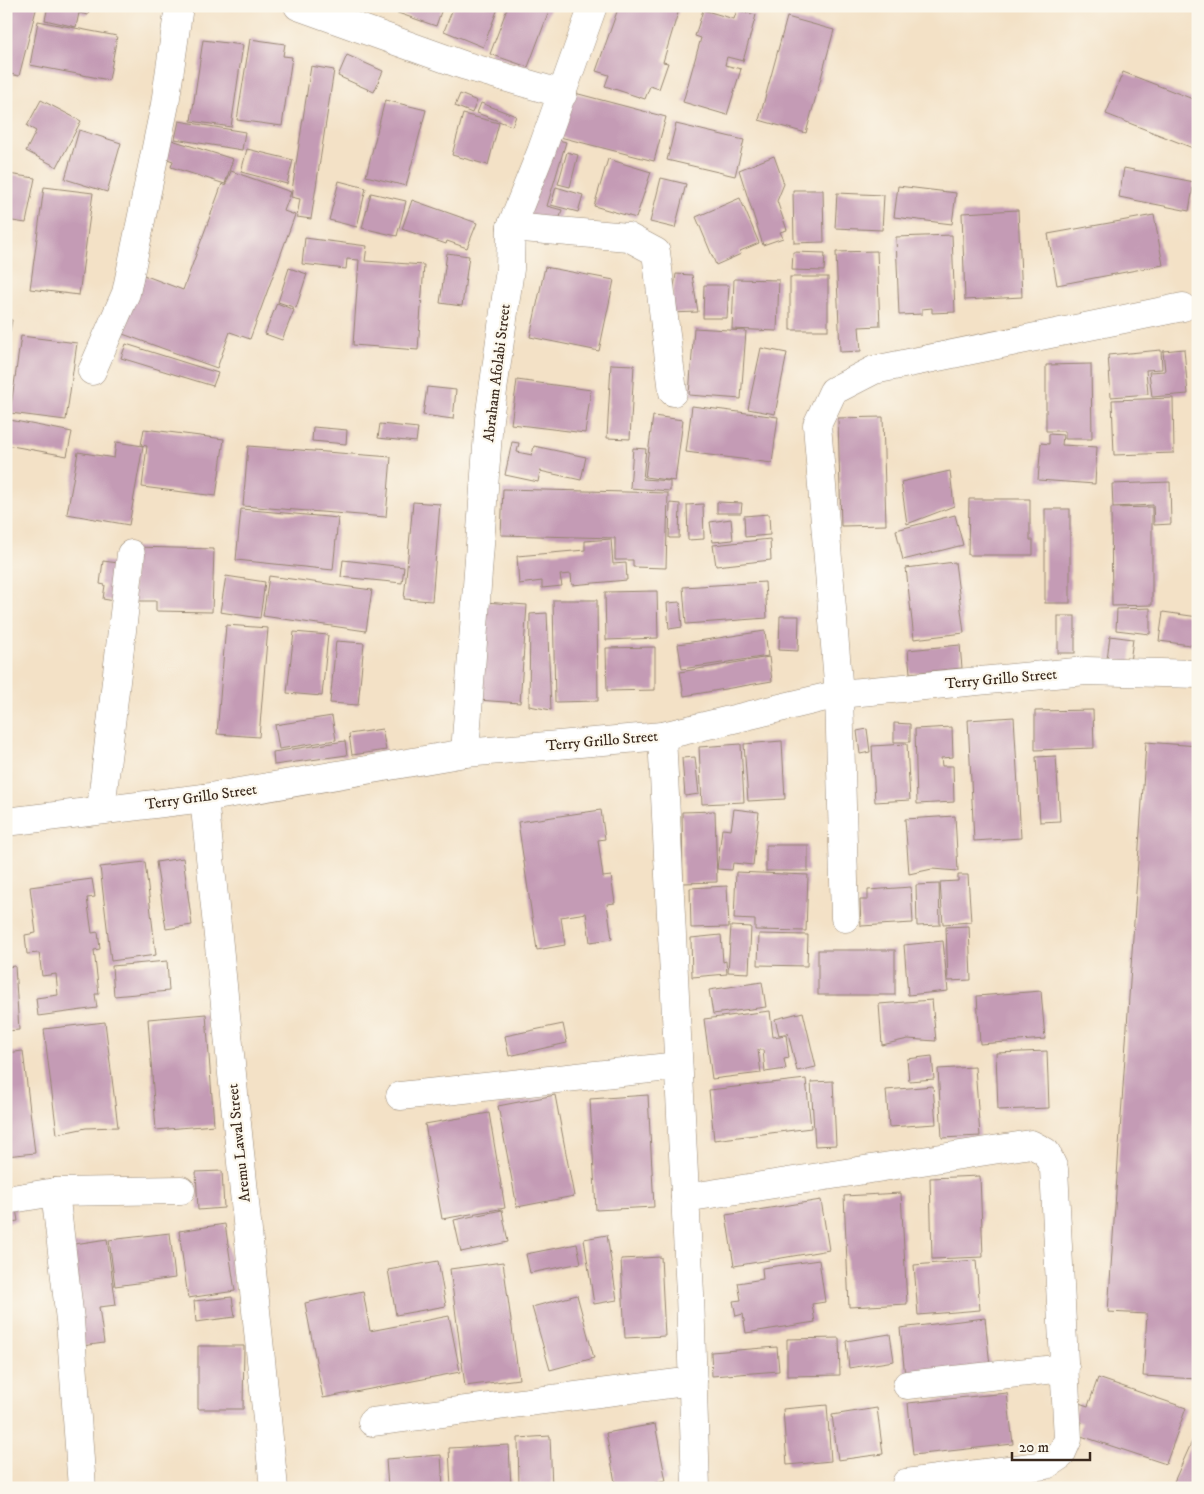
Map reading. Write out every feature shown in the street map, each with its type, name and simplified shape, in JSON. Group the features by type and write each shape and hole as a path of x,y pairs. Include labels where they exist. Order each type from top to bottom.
{"street":[{"path":"92,371 126,293 164,104 179,6"},
{"path":"298,6 463,65 562,94"},
{"name":"Abraham Afolabi Street","path":"465,753 489,419 510,269 511,227 562,94 592,6"},
{"path":"511,227 628,237 656,252 673,392"},
{"path":"845,918 839,694 817,425 833,391 874,370 1183,307"},
{"path":"101,810 131,554"},
{"name":"Terry Grillo Street","path":"6,822 204,798 465,753 662,736 839,694 1086,671 1198,674"},
{"path":"662,736 685,1198 696,1488"},
{"name":"Aremu Lawal Street","path":"204,798 274,1488"},
{"path":"400,1096 678,1066"},
{"path":"685,1198 1030,1144 1046,1152 1054,1169 1068,1439 1061,1455 1046,1465 906,1483"},
{"path":"6,1200 55,1192 181,1190"},
{"path":"55,1192 70,1320 82,1488 76,1488"},
{"path":"907,1386 1065,1368"},
{"path":"372,1422 693,1382"}],"building":[{"path":"6,6 37,6 19,76 6,73"},
{"path":"48,6 90,6 88,15 79,13 76,27 45,20"},
{"path":"390,6 443,6 436,26 389,10"},
{"path":"454,6 499,6 483,47 444,31"},
{"path":"508,6 551,6 528,67 490,54"},
{"path":"619,6 680,6 663,62 668,63 659,89 650,86 645,99 605,86 609,75 596,71"},
{"path":"703,10 734,19 737,10 756,15 743,61 727,57 725,65 741,69 727,115 683,102 701,38 695,36"},
{"path":"787,17 834,30 806,133 759,120"},
{"path":"38,21 117,36 109,80 30,65"},
{"path":"250,39 285,44 283,56 292,57 282,126 237,120"},
{"path":"203,40 243,45 231,127 191,121"},
{"path":"347,55 383,71 374,92 338,76"},
{"path":"311,66 334,70 311,219 297,217 300,199 291,197"},
{"path":"1123,72 1198,101 1198,150 1106,114"},
{"path":"571,92 666,117 654,161 560,137"},
{"path":"460,94 477,101 472,113 455,106"},
{"path":"41,100 81,121 57,167 26,151 36,131 27,126"},
{"path":"385,100 426,110 406,186 366,176"},
{"path":"481,103 516,116 512,126 477,113"},
{"path":"463,114 499,123 488,165 452,155"},
{"path":"179,121 245,132 242,150 175,139"},
{"path":"676,124 744,140 735,176 667,160"},
{"path":"79,130 121,143 107,192 65,179"},
{"path":"162,137 233,159 225,184 171,167 173,161 156,155"},
{"path":"551,138 566,142 547,206 562,210 558,225 528,217"},
{"path":"247,149 293,160 287,184 241,172"},
{"path":"567,152 578,155 570,187 558,184"},
{"path":"774,156 784,184 777,201 787,230 780,232 783,238 763,245 739,170"},
{"path":"6,157 11,158 8,174 35,178 26,223 6,220"},
{"path":"608,159 651,172 636,218 594,206"},
{"path":"1124,168 1194,182 1189,211 1119,197"},
{"path":"231,171 291,192 284,211 295,215 250,339 230,332 217,368 120,333 141,274 183,290 222,184 225,186"},
{"path":"661,178 686,184 675,228 650,222"},
{"path":"339,181 366,188 357,227 329,220"},
{"path":"898,186 956,193 952,224 894,217"},
{"path":"44,187 93,193 79,295 30,289"},
{"path":"556,187 583,195 578,212 551,205"},
{"path":"793,190 823,190 824,242 794,243"},
{"path":"371,193 406,201 397,236 362,228"},
{"path":"837,193 884,195 882,230 835,228"},
{"path":"740,198 759,243 740,251 741,254 716,265 696,217"},
{"path":"412,200 477,223 467,248 447,241 446,244 402,229"},
{"path":"1018,210 1022,297 965,300 962,213"},
{"path":"1154,215 1163,265 1057,285 1048,234"},
{"path":"952,235 955,312 932,313 932,308 922,309 922,314 899,315 896,237"},
{"path":"305,238 367,246 365,261 424,265 418,350 353,345 359,260 347,259 346,269 302,264"},
{"path":"877,251 880,326 859,327 861,351 840,352 836,252"},
{"path":"793,252 825,253 824,271 792,270"},
{"path":"447,253 469,256 462,306 440,303"},
{"path":"545,267 614,280 599,351 530,337"},
{"path":"289,268 307,274 296,308 278,302"},
{"path":"676,274 692,275 698,312 670,313"},
{"path":"790,277 828,277 828,330 790,330"},
{"path":"734,279 779,280 777,331 732,329"},
{"path":"704,285 729,285 727,318 703,318"},
{"path":"277,303 294,310 282,340 265,334"},
{"path":"6,319 12,320 7,348 6,348"},
{"path":"694,328 746,331 741,399 689,395"},
{"path":"21,336 77,343 66,420 10,413"},
{"path":"126,344 218,373 213,386 121,358"},
{"path":"761,348 787,353 775,414 748,409"},
{"path":"1184,349 1188,394 1152,397 1149,372 1165,371 1163,351"},
{"path":"1161,350 1162,369 1146,370 1148,394 1111,397 1108,355"},
{"path":"611,364 634,365 630,439 607,438"},
{"path":"1091,364 1092,439 1065,439 1065,431 1046,431 1046,365"},
{"path":"517,380 591,390 585,433 511,424"},
{"path":"427,387 456,390 453,419 423,415"},
{"path":"1173,398 1174,453 1114,455 1112,400"},
{"path":"692,406 778,417 772,463 686,452"},
{"path":"653,416 683,420 675,481 645,477"},
{"path":"883,417 886,525 841,526 838,418"},
{"path":"10,420 72,432 67,456 6,445"},
{"path":"380,424 418,428 416,442 378,438"},
{"path":"313,427 347,430 346,444 312,441"},
{"path":"144,429 224,439 216,496 142,487 147,446 141,445"},
{"path":"1049,434 1063,435 1062,445 1097,447 1095,484 1038,480 1041,443 1049,444"},
{"path":"116,442 143,446 129,525 67,514 78,452 114,458"},
{"path":"512,442 519,443 517,452 532,455 534,446 586,457 581,480 540,471 538,482 505,475"},
{"path":"248,446 391,457 386,517 243,506"},
{"path":"633,448 646,449 643,479 670,481 670,491 630,488"},
{"path":"950,471 954,506 907,524 901,482"},
{"path":"1170,482 1171,524 1154,525 1153,505 1113,507 1112,484"},
{"path":"503,489 668,493 666,568 633,567 633,560 615,560 615,538 501,535"},
{"path":"969,499 1030,499 1030,540 1033,540 1033,555 968,555"},
{"path":"413,502 440,504 432,601 404,599"},
{"path":"717,502 742,503 741,513 717,513"},
{"path":"670,503 680,504 679,538 669,538"},
{"path":"703,504 704,539 688,540 687,505"},
{"path":"1152,507 1152,605 1112,606 1111,508"},
{"path":"241,509 338,518 333,570 236,560"},
{"path":"1045,509 1070,509 1070,603 1045,603"},
{"path":"769,514 770,535 745,537 744,516"},
{"path":"955,515 963,545 903,560 896,530"},
{"path":"731,519 733,540 713,542 710,522"},
{"path":"611,539 613,564 626,563 627,580 572,585 571,574 560,575 562,586 542,588 542,581 519,584 517,556 585,550 585,541"},
{"path":"770,539 771,560 716,566 713,545"},
{"path":"134,547 214,549 212,612 156,611 156,601 133,601"},
{"path":"343,560 404,567 402,583 341,577"},
{"path":"103,561 126,564 120,602 103,599 105,585 100,584"},
{"path":"955,562 964,633 914,639 906,568"},
{"path":"226,576 265,582 260,618 220,612"},
{"path":"269,576 372,590 366,631 263,616"},
{"path":"765,582 767,618 686,624 683,587"},
{"path":"657,591 658,638 606,640 605,592"},
{"path":"553,600 597,600 598,701 555,702"},
{"path":"484,602 527,605 520,703 477,700"},
{"path":"680,602 682,627 669,629 667,603"},
{"path":"1150,608 1150,634 1116,630 1117,609"},
{"path":"1163,612 1198,617 1198,646 1159,641"},
{"path":"547,613 551,710 529,706 530,614"},
{"path":"780,616 799,616 798,651 779,650"},
{"path":"1058,616 1075,616 1075,653 1058,653"},
{"path":"226,625 268,628 259,737 217,734"},
{"path":"765,631 768,656 682,669 678,644"},
{"path":"294,632 328,635 322,696 287,693"},
{"path":"1110,636 1133,639 1130,662 1107,659"},
{"path":"336,641 364,643 358,705 330,703"},
{"path":"960,645 962,668 910,673 908,650"},
{"path":"655,647 655,690 607,691 606,648"},
{"path":"769,657 772,681 684,696 680,672"},
{"path":"1093,710 1094,748 1035,750 1035,711"},
{"path":"332,716 336,740 279,749 275,725"},
{"path":"1014,717 1021,838 974,841 968,720"},
{"path":"894,723 910,724 910,742 894,742"},
{"path":"952,727 953,757 941,758 942,766 953,766 954,802 917,804 915,729"},
{"path":"382,729 386,750 352,755 349,734"},
{"path":"867,729 870,752 860,754 857,731"},
{"path":"345,741 347,755 274,765 273,752"},
{"path":"782,741 785,799 748,801 744,744"},
{"path":"1146,742 1198,746 1198,1379 1143,1376 1147,1314 1108,1312"},
{"path":"741,744 744,802 702,804 699,747"},
{"path":"907,744 910,800 875,802 872,746"},
{"path":"1056,756 1060,821 1040,822 1036,757"},
{"path":"695,757 699,794 685,796 682,758"},
{"path":"734,809 759,812 753,865 733,863 732,870 717,869 722,829 731,830"},
{"path":"601,810 605,839 598,840 603,877 611,876 615,903 607,904 612,939 590,942 586,913 561,917 565,945 537,950 518,822"},
{"path":"715,811 717,882 683,883 682,812"},
{"path":"955,816 958,871 932,869 909,874 905,819"},
{"path":"766,845 808,845 808,871 766,871"},
{"path":"183,858 192,925 166,929 156,862"},
{"path":"145,862 156,955 111,961 100,867"},
{"path":"736,872 808,875 806,931 755,930 755,920 734,919"},
{"path":"958,875 968,875 971,922 943,924 940,882 958,881"},
{"path":"92,879 95,897 87,898 92,933 98,932 100,949 94,950 99,994 95,994 97,1008 38,1016 36,998 58,995 56,974 42,976 39,953 27,954 25,935 36,933 30,887"},
{"path":"939,884 940,925 917,926 916,885"},
{"path":"727,886 729,927 691,928 690,888"},
{"path":"911,887 913,923 861,926 860,900 868,900 868,890"},
{"path":"731,926 751,927 749,973 728,972"},
{"path":"969,926 971,980 948,981 946,927"},
{"path":"759,934 808,935 807,966 758,965"},
{"path":"721,935 723,962 726,961 727,974 692,977 691,938"},
{"path":"943,941 948,991 908,995 904,945"},
{"path":"818,950 895,950 895,995 818,995"},
{"path":"167,961 169,991 114,996 112,966"},
{"path":"15,966 19,1030 6,1031 6,967"},
{"path":"762,982 766,1007 713,1014 709,990"},
{"path":"1041,991 1045,1039 980,1044 977,996"},
{"path":"932,1000 936,1041 908,1039 882,1045 879,1004"},
{"path":"770,1011 773,1037 786,1035 789,1058 784,1059 786,1069 765,1072 763,1050 758,1050 761,1073 712,1079 704,1019"},
{"path":"803,1012 816,1067 797,1071 788,1033 779,1035 775,1019"},
{"path":"206,1014 214,1125 156,1130 148,1019"},
{"path":"105,1022 118,1127 86,1128 57,1134 44,1029"},
{"path":"563,1024 567,1043 509,1056 505,1036"},
{"path":"23,1051 35,1153 6,1156 6,1053"},
{"path":"1047,1051 1049,1108 998,1110 996,1053"},
{"path":"932,1056 934,1079 909,1081 907,1059"},
{"path":"975,1067 980,1136 942,1138 938,1069"},
{"path":"806,1079 811,1128 714,1140 709,1090"},
{"path":"833,1081 836,1145 815,1146 811,1082"},
{"path":"933,1086 936,1124 889,1127 886,1090"},
{"path":"555,1095 574,1196 517,1207 498,1106"},
{"path":"648,1095 654,1207 596,1210 590,1099"},
{"path":"489,1113 505,1208 442,1219 425,1124"},
{"path":"222,1171 224,1208 198,1210 196,1172"},
{"path":"980,1176 983,1257 932,1259 930,1178"},
{"path":"901,1193 907,1304 849,1307 844,1196"},
{"path":"821,1200 829,1250 734,1266 726,1215"},
{"path":"15,1203 18,1221 6,1223 6,1204"},
{"path":"502,1210 508,1242 461,1252 454,1220"},
{"path":"225,1224 235,1291 188,1298 179,1231"},
{"path":"170,1233 175,1278 115,1286 109,1240"},
{"path":"607,1235 617,1300 594,1304 584,1239"},
{"path":"107,1239 116,1305 99,1307 104,1343 82,1346 68,1245"},
{"path":"577,1244 581,1263 530,1273 526,1254"},
{"path":"661,1257 665,1336 625,1338 621,1259"},
{"path":"819,1260 825,1302 812,1304 815,1322 746,1333 743,1314 736,1316 733,1301 741,1300 738,1283 763,1279 762,1268"},
{"path":"976,1260 980,1310 918,1315 914,1265"},
{"path":"438,1261 446,1306 396,1315 388,1270"},
{"path":"503,1262 519,1379 465,1386 450,1269"},
{"path":"363,1291 370,1331 449,1316 460,1372 323,1398 305,1303"},
{"path":"577,1295 594,1358 550,1370 532,1307"},
{"path":"232,1297 235,1317 196,1322 194,1301"},
{"path":"985,1318 990,1366 905,1376 900,1328"},
{"path":"890,1334 894,1361 849,1368 846,1341"},
{"path":"839,1338 840,1375 787,1376 787,1339"},
{"path":"198,1346 244,1346 243,1409 198,1409"},
{"path":"777,1347 779,1371 712,1376 711,1352"},
{"path":"1098,1378 1186,1408 1166,1464 1078,1435 1082,1422 1073,1419 1079,1403 1088,1406"},
{"path":"1007,1393 1013,1444 913,1455 908,1403"},
{"path":"827,1405 831,1461 787,1465 783,1409"},
{"path":"877,1408 883,1454 838,1460 832,1415"},
{"path":"655,1424 666,1481 656,1483 657,1488 616,1488 606,1433"},
{"path":"1198,1428 1198,1488 1182,1488 1173,1484"},
{"path":"550,1436 552,1488 519,1488 518,1438"},
{"path":"509,1445 511,1488 451,1488 449,1448"},
{"path":"441,1455 443,1488 388,1488 386,1459"}]}
